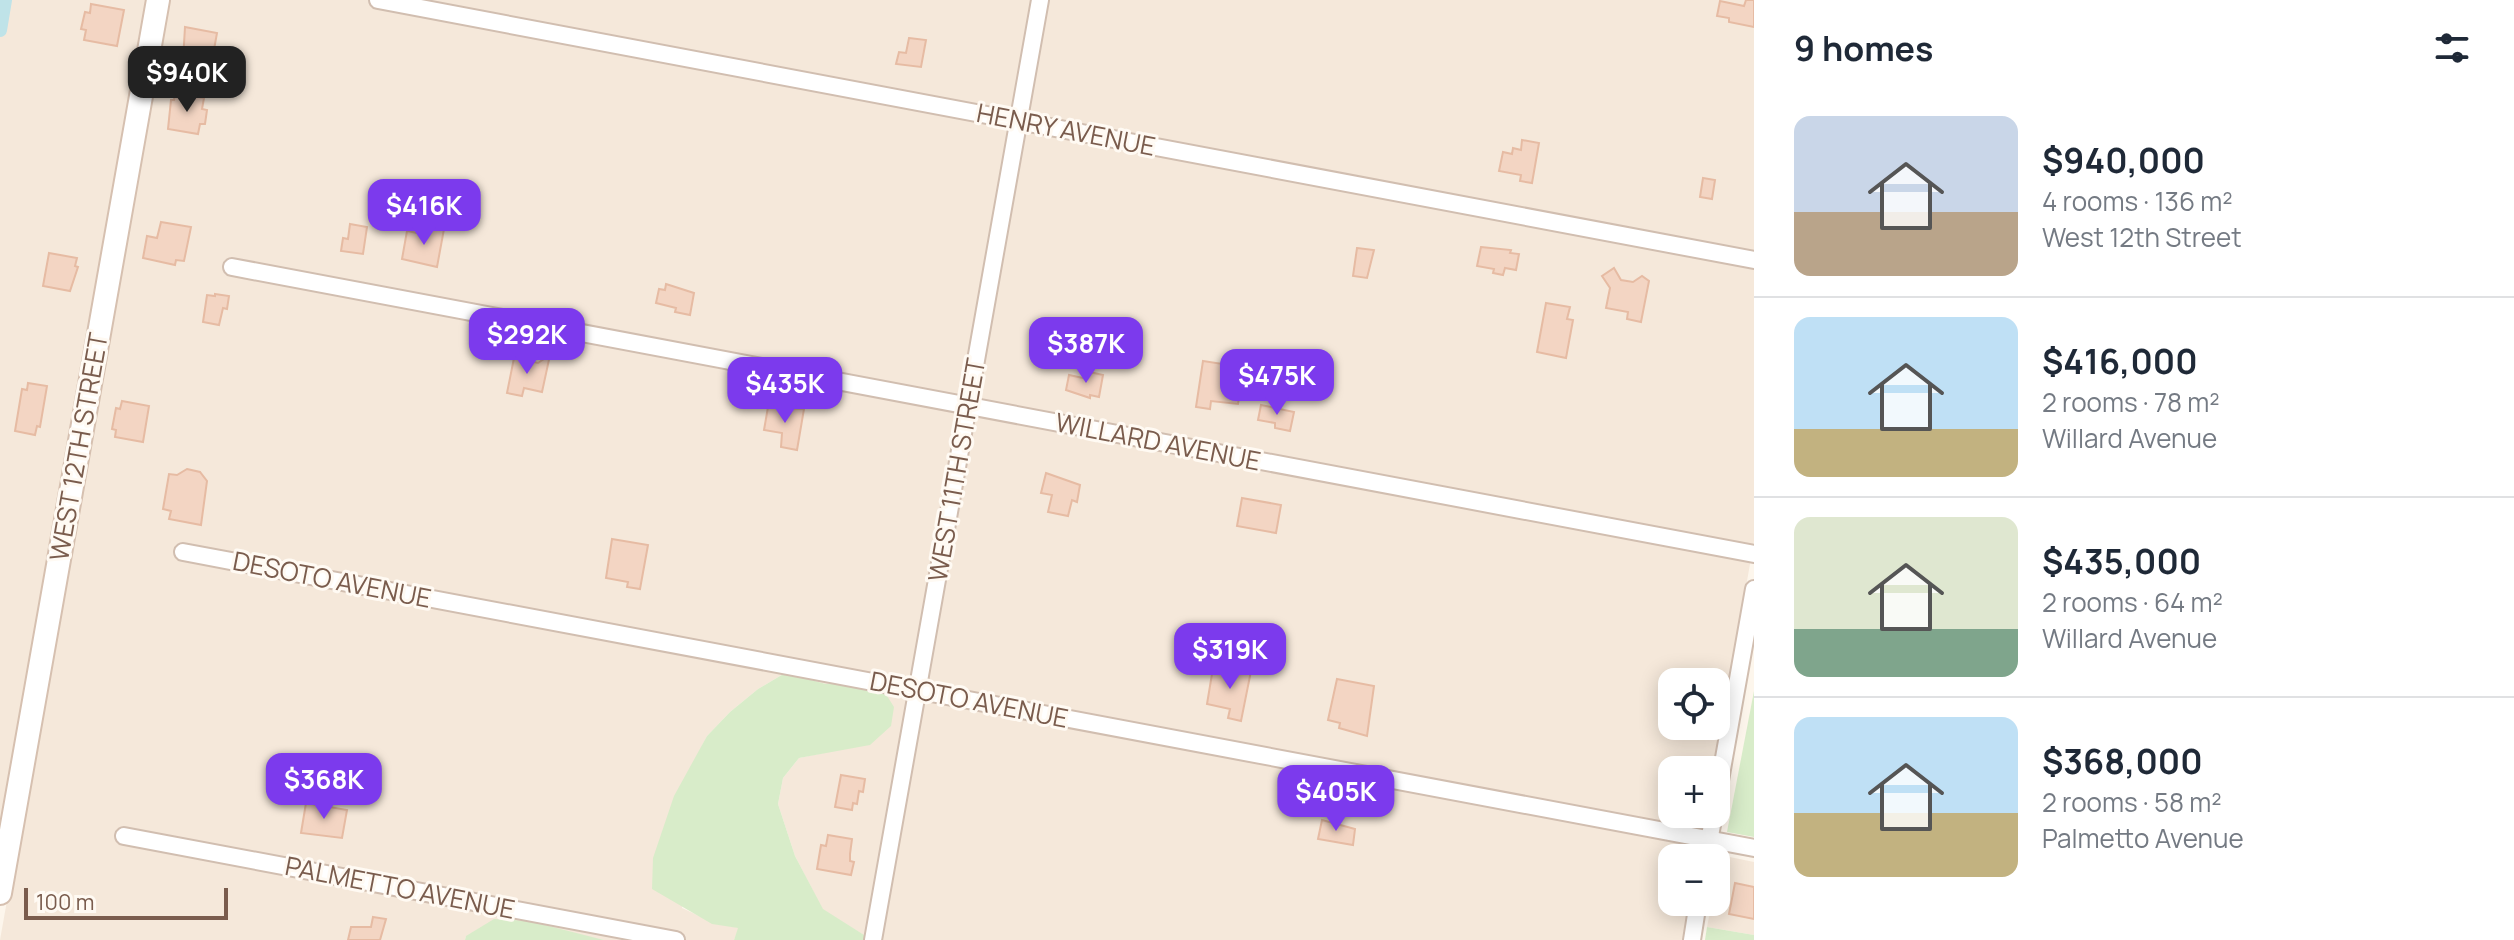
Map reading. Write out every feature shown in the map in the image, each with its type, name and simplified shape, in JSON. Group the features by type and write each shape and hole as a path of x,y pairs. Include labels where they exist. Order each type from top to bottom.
{"street":[{"name":"WEST 12TH STREET","path":"0,893 158,0"},
{"name":"HENRY AVENUE","path":"378,0 1754,260"},
{"name":"WEST 11TH STREET","path":"873,940 1040,0"},
{"name":"WILLARD AVENUE","path":"232,267 1754,554"},
{"name":"DESOTO AVENUE","path":"183,552 1754,848"},
{"path":"1724,756 1754,589"},
{"path":"1709,844 1712,828"},
{"name":"PALMETTO AVENUE","path":"124,836 676,940"},
{"path":"1692,940 1696,916"}],"shaded area":[{"path":"0,0 151,0 0,848"},
{"path":"167,0 1754,0 1754,541 1730,678 1730,668 1658,668 1658,740 1719,740 1716,756 1658,756 1658,828 1703,828 1701,844 1658,844 1658,916 1687,916 1683,940 872,940 823,910 795,856 778,804 783,778 799,758 828,752 842,681 826,684 785,673 758,689 730,712 707,736 692,766 682,908 710,921 739,928 734,940 604,940 578,935 466,936 465,940 0,940"},
{"path":"1730,857 1754,862 1754,935 1707,927 1709,916 1730,916"}],"green space":[{"path":"785,673 826,684 841,681 882,688 894,707 891,726 870,745 799,758 783,778 778,804 795,856 823,909 872,940 734,940 738,928 712,924 652,889 653,858 674,796 707,736 758,689"},
{"path":"1754,691 1754,837 1727,832"},
{"path":"494,919 529,921 604,940 465,940 466,936"},
{"path":"1707,927 1754,935 1754,940 1705,940"}],"building":[{"path":"1746,0 1754,0 1754,27 1717,16 1720,1 1744,6"},
{"path":"91,4 124,10 117,46 84,40 86,30 81,29 85,12 90,13"},
{"path":"185,27 217,33 211,66 183,61"},
{"path":"909,38 926,40 921,67 896,64 899,52 906,53"},
{"path":"175,93 204,98 202,109 207,110 205,124 200,124 198,134 168,129 171,100 174,100"},
{"path":"1522,140 1539,143 1532,183 1520,181 1521,175 1499,171 1503,152 1512,154 1513,148 1521,150"},
{"path":"1703,178 1715,180 1712,199 1700,197"},
{"path":"161,222 191,227 184,261 176,260 175,265 143,258 147,236 157,238"},
{"path":"350,224 367,227 363,254 341,251 343,238 348,239"},
{"path":"429,226 444,229 437,267 402,259 407,231 427,235"},
{"path":"1481,247 1511,250 1510,253 1519,254 1516,270 1505,268 1503,275 1493,273 1494,269 1477,266"},
{"path":"1357,248 1374,250 1367,278 1353,276"},
{"path":"49,253 77,258 75,266 78,267 70,291 43,286"},
{"path":"1614,268 1621,280 1633,282 1642,276 1649,281 1641,322 1627,319 1628,312 1606,308 1610,288 1602,276"},
{"path":"666,284 694,293 690,315 656,303 659,289 665,290"},
{"path":"207,295 229,296 219,325 203,322"},
{"path":"1546,303 1570,307 1567,319 1573,320 1566,358 1537,352"},
{"path":"550,355 542,392 524,388 522,396 507,393 514,358 538,363"},
{"path":"1203,361 1223,364 1223,368 1233,370 1231,378 1242,380 1238,404 1211,401 1210,409 1196,407"},
{"path":"1085,371 1103,375 1099,397 1090,395 1090,398 1066,390 1069,375 1083,378"},
{"path":"28,383 47,386 40,427 37,426 35,435 15,431 22,389 27,390"},
{"path":"122,401 149,406 143,442 115,437 116,430 112,429 116,408 120,409"},
{"path":"1261,405 1294,412 1290,431 1275,428 1275,423 1258,420"},
{"path":"768,407 804,409 797,450 781,447 782,433 764,430"},
{"path":"187,469 200,472 207,481 201,525 169,519 171,511 163,509 169,474 177,475"},
{"path":"1046,473 1080,485 1077,502 1072,500 1068,516 1048,512 1052,495 1041,493"},
{"path":"1242,498 1281,505 1276,533 1237,526"},
{"path":"612,539 648,545 640,589 627,587 628,582 606,578"},
{"path":"1213,668 1251,671 1241,721 1228,718 1230,709 1207,704"},
{"path":"1337,679 1374,686 1367,736 1339,728 1340,723 1328,720"},
{"path":"841,775 865,779 863,792 859,791 857,804 853,803 852,810 835,807"},
{"path":"306,803 347,810 342,838 301,833"},
{"path":"1322,820 1355,829 1353,845 1318,839"},
{"path":"828,835 852,839 850,861 854,862 851,875 817,869 821,845 826,846"},
{"path":"1735,883 1754,887 1754,919 1730,914"},
{"path":"373,917 386,919 380,940 348,940 351,927 371,927"}],"waterway":[{"path":"0,30 5,0"}]}
